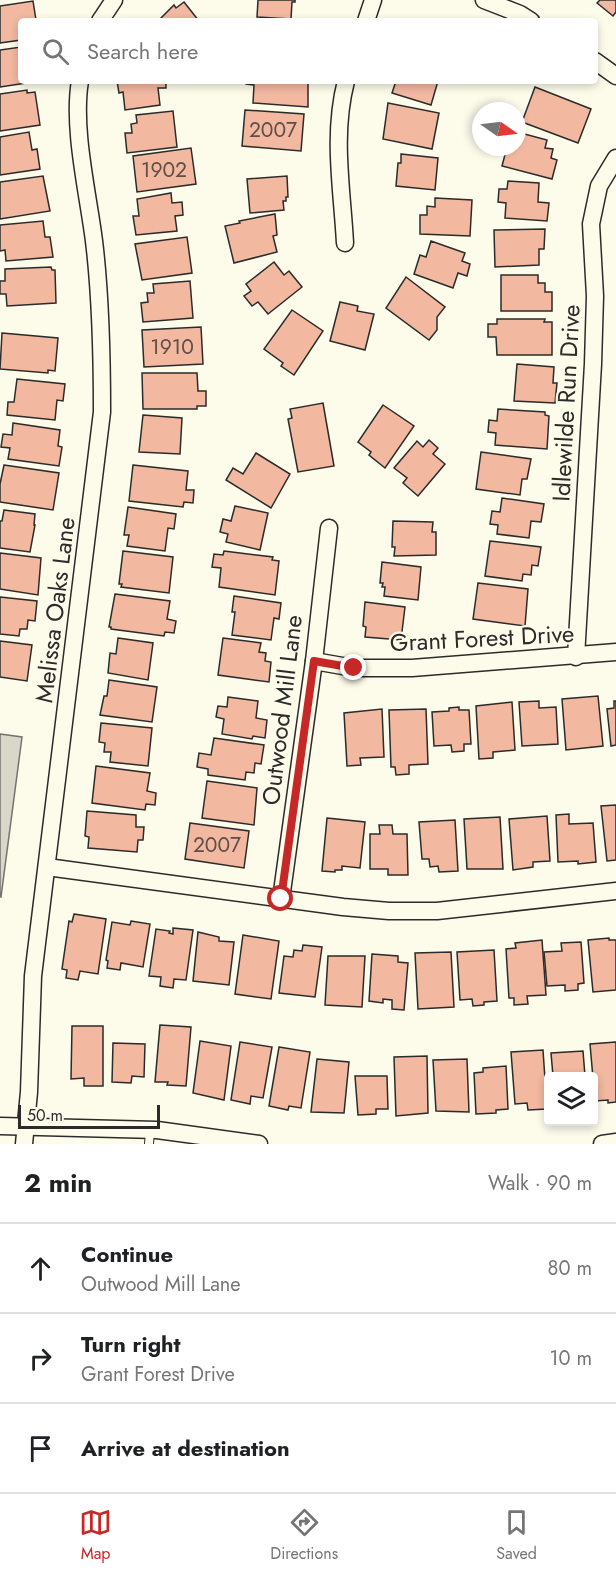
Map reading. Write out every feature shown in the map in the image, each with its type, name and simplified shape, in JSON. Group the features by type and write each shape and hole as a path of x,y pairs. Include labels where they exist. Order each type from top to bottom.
{"street":[{"path":"102,18 114,0"},
{"path":"367,18 373,0"},
{"path":"484,0 526,18"},
{"path":"598,63 616,76"},
{"name":"Melissa Oaks Lane","path":"25,1136 33,976 102,412 102,337 94,245 78,120 80,84"},
{"path":"345,84 340,103 337,146 345,243"},
{"name":"Idlewilde Run Drive","path":"576,657 593,364 595,296 591,224 599,186 616,158"},
{"name":"Outwood Mill Lane","path":"281,899 314,661 329,528"},
{"name":"Grant Forest Drive","path":"314,661 354,668 412,668 576,657 616,652"},
{"path":"47,867 281,899 389,911 437,911 616,891"},
{"path":"0,1126 25,1136 149,1137 258,1144"},
{"path":"602,1144 616,1142"}],"shaded area":[{"path":"0,734 22,737 1,897 0,897"}],"building":[{"path":"258,0 295,0 292,2 291,18 257,17"},
{"path":"600,0 616,0 616,12 613,16 597,3"},
{"path":"33,1 36,18 18,18 18,40 0,43 0,6"},
{"path":"184,2 197,18 161,18 174,5 176,8"},
{"path":"18,47 18,84 20,84 0,87 0,50"},
{"path":"118,84 166,84 166,88 158,88 160,105 125,110 123,92 119,93"},
{"path":"246,84 308,84 308,107 253,103 254,85"},
{"path":"395,84 437,84 431,105 392,93"},
{"path":"535,87 591,109 578,143 526,124 526,111"},
{"path":"27,90 27,93 35,92 40,125 0,131 0,94"},
{"path":"388,103 439,113 432,149 383,139"},
{"path":"245,110 304,114 301,151 242,146"},
{"path":"173,111 177,147 127,153 125,133 132,133 131,124 137,123 136,115"},
{"path":"29,132 32,150 37,149 40,169 0,175 0,137"},
{"path":"526,134 547,140 545,148 553,149 551,158 557,160 552,179 502,166 505,156 526,156"},
{"path":"191,148 196,184 137,192 133,156"},
{"path":"401,154 438,158 435,190 396,186"},
{"path":"43,176 50,211 0,219 0,182"},
{"path":"287,176 288,197 286,201 283,201 284,210 250,213 247,179"},
{"path":"508,181 539,183 538,202 549,203 547,221 505,218 506,203 498,202 499,189 507,189"},
{"path":"171,193 172,203 182,202 183,215 175,216 177,231 136,235 133,216 139,216 137,199"},
{"path":"435,198 472,200 470,236 420,234 420,215 427,215 427,206 435,207"},
{"path":"275,214 277,235 273,236 277,252 234,263 225,226"},
{"path":"43,221 45,237 50,237 53,257 6,261 5,250 0,251 0,225"},
{"path":"545,229 544,249 539,249 539,265 495,267 494,230"},
{"path":"187,237 192,273 142,280 135,244"},
{"path":"431,241 465,253 462,261 470,264 467,276 458,273 453,288 414,274 420,255 426,257"},
{"path":"274,262 284,275 289,271 302,287 268,314 258,302 252,306 244,296 251,291 246,284"},
{"path":"51,267 55,270 56,303 7,306 6,294 0,294 0,281 5,281 5,269"},
{"path":"501,275 538,275 538,283 545,283 545,292 552,292 552,311 501,311"},
{"path":"406,277 445,307 437,317 437,330 429,340 386,308"},
{"path":"190,281 193,318 143,322 141,303 148,302 147,293 154,293 153,284"},
{"path":"340,302 358,306 357,311 374,314 365,350 330,341"},
{"path":"292,310 323,331 294,375 281,366 283,363 264,349"},
{"path":"497,319 545,319 544,322 552,322 552,355 497,355 496,337 488,337 488,324 497,324"},
{"path":"201,327 203,364 144,367 142,330"},
{"path":"2,333 58,338 55,371 48,370 48,373 0,369"},
{"path":"517,364 554,367 553,383 557,383 555,403 514,401"},
{"path":"142,373 197,373 198,391 206,391 206,406 197,406 197,409 143,409"},
{"path":"17,379 65,384 63,401 57,400 55,420 7,415 8,402 14,402"},
{"path":"323,403 334,466 298,472 288,419 292,418 290,409"},
{"path":"383,405 414,426 385,468 369,455 371,452 358,442"},
{"path":"498,409 545,412 545,415 549,416 547,449 495,445 496,433 488,432 489,420 497,421"},
{"path":"143,415 182,418 180,454 139,452"},
{"path":"13,423 60,430 58,446 62,447 59,466 8,459 10,448 1,447 3,434 12,435"},
{"path":"429,440 438,448 433,454 445,464 418,496 403,483 407,478 394,468 417,441 423,447"},
{"path":"481,452 531,459 527,479 522,479 520,495 476,489"},
{"path":"256,453 290,474 271,508 226,480 233,468 243,474"},
{"path":"4,465 59,473 53,510 0,502 0,484"},
{"path":"133,465 188,471 186,490 194,490 193,503 184,502 183,507 129,501"},
{"path":"502,498 544,504 541,522 531,521 529,538 497,534 498,525 490,524 492,511 500,512"},
{"path":"235,506 268,513 260,550 226,542 228,534 220,532 223,519 231,521"},
{"path":"128,507 176,514 174,529 168,528 165,551 127,546 129,535 124,535"},
{"path":"4,510 35,514 30,552 0,548 0,521 2,521"},
{"path":"393,521 433,522 432,532 436,532 436,555 394,556"},
{"path":"490,541 541,547 538,566 532,565 531,575 523,574 522,581 485,576"},
{"path":"123,551 173,557 169,593 121,587 122,584 119,584"},
{"path":"224,551 273,557 272,560 279,561 275,595 219,587 221,568 212,567 214,554 223,555"},
{"path":"0,553 41,558 38,595 0,589"},
{"path":"382,562 421,567 418,600 384,596 385,587 382,587 383,583 380,583"},
{"path":"478,583 528,589 525,626 473,619"},
{"path":"115,594 170,601 167,619 176,621 174,633 165,632 164,636 111,629 109,627"},
{"path":"234,596 281,603 279,619 274,618 271,640 232,635 235,612 232,612"},
{"path":"0,597 37,601 35,621 28,620 27,629 20,629 19,636 0,634"},
{"path":"365,602 405,607 401,640 365,637 366,627 363,626"},
{"path":"118,638 153,643 148,680 108,673 110,653 116,654"},
{"path":"223,638 261,643 259,652 266,653 265,661 271,662 269,682 218,675"},
{"path":"0,641 32,645 27,681 0,677"},
{"path":"109,680 157,687 152,722 100,715 104,696 107,696"},
{"path":"598,696 603,746 566,750 562,699"},
{"path":"228,697 258,701 256,718 267,720 265,738 253,736 252,739 222,734 224,719 216,717 218,706 227,707"},
{"path":"539,701 539,708 556,707 558,744 522,746 519,702"},
{"path":"614,701 616,701 616,745 611,746 607,709 614,708"},
{"path":"512,702 515,750 493,752 493,758 479,759 476,706"},
{"path":"459,707 459,710 469,710 471,744 464,744 464,751 452,752 451,745 434,746 432,712 449,711 449,708"},
{"path":"382,709 384,757 360,758 361,765 347,766 344,713"},
{"path":"426,709 428,764 409,765 409,774 396,775 395,767 391,767 389,710"},
{"path":"101,723 152,728 148,766 110,762 111,752 104,752 105,743 99,742"},
{"path":"214,738 264,745 261,764 255,763 254,773 246,772 245,780 208,775 208,769 197,767 199,753 211,755"},
{"path":"96,766 150,773 147,791 156,793 155,805 146,804 145,810 92,803"},
{"path":"207,781 257,788 254,825 202,818"},
{"path":"616,805 616,860 607,861 601,806"},
{"path":"87,811 136,815 136,827 144,827 143,840 138,840 137,852 88,848 89,837 85,836"},
{"path":"569,814 569,824 593,823 596,862 578,864 578,861 558,862 556,815"},
{"path":"547,816 550,861 533,862 533,867 513,870 509,819"},
{"path":"500,817 503,869 467,869 464,819"},
{"path":"327,818 365,822 360,868 342,866 342,870 335,870 335,872 322,871"},
{"path":"455,820 458,871 439,872 438,866 430,867 429,859 422,859 419,822"},
{"path":"190,823 249,831 244,868 185,859"},
{"path":"379,825 392,825 393,834 407,834 408,875 388,875 388,869 370,869 370,834 380,834"},
{"path":"74,914 106,919 98,974 80,971 78,980 66,978 67,970 62,969 69,921 72,922"},
{"path":"131,921 150,924 143,967 121,963 120,970 107,968 108,961 106,960 112,922 130,925"},
{"path":"173,928 193,930 186,980 174,979 173,988 160,986 161,977 149,976 156,929 170,931 169,933 173,934"},
{"path":"198,932 219,937 219,941 234,942 229,985 193,981"},
{"path":"243,935 279,941 271,999 235,994"},
{"path":"609,938 609,940 616,940 616,990 593,992 588,940"},
{"path":"542,940 546,995 527,996 528,1004 514,1005 514,998 509,998 506,949 516,948 515,943"},
{"path":"581,942 584,983 578,984 578,990 565,991 565,985 547,986 544,952 562,951 561,943"},
{"path":"303,945 322,947 315,997 279,993 284,956 293,957 294,950 302,951"},
{"path":"494,950 497,1001 473,1006 472,999 460,1000 457,952"},
{"path":"451,952 454,1007 418,1009 415,953"},
{"path":"372,954 398,956 398,962 408,963 404,1010 392,1009 392,1000 383,999 383,1003 369,1001"},
{"path":"328,956 365,956 362,1007 325,1005"},
{"path":"160,1025 191,1027 186,1086 155,1082"},
{"path":"72,1026 103,1026 103,1086 84,1086 84,1078 71,1079"},
{"path":"200,1041 231,1046 224,1100 193,1093"},
{"path":"240,1042 272,1047 263,1098 251,1096 250,1104 231,1100"},
{"path":"616,1042 616,1102 598,1101 598,1072 592,1072 590,1044"},
{"path":"113,1043 145,1044 144,1077 132,1076 131,1083 112,1082"},
{"path":"279,1047 310,1052 301,1108 289,1106 288,1110 269,1106"},
{"path":"543,1050 544,1109 528,1110 527,1103 515,1104 511,1052"},
{"path":"583,1051 585,1072 553,1072 551,1053"},
{"path":"427,1056 428,1113 396,1116 394,1057"},
{"path":"317,1059 349,1062 344,1113 311,1112"},
{"path":"467,1059 469,1112 436,1111 433,1060"},
{"path":"506,1066 508,1109 496,1110 496,1113 476,1114 474,1073 483,1072 483,1068"},
{"path":"355,1076 387,1076 388,1109 376,1109 376,1114 358,1115"}],"route":[{"path":"281,899 314,661 354,668"}]}
